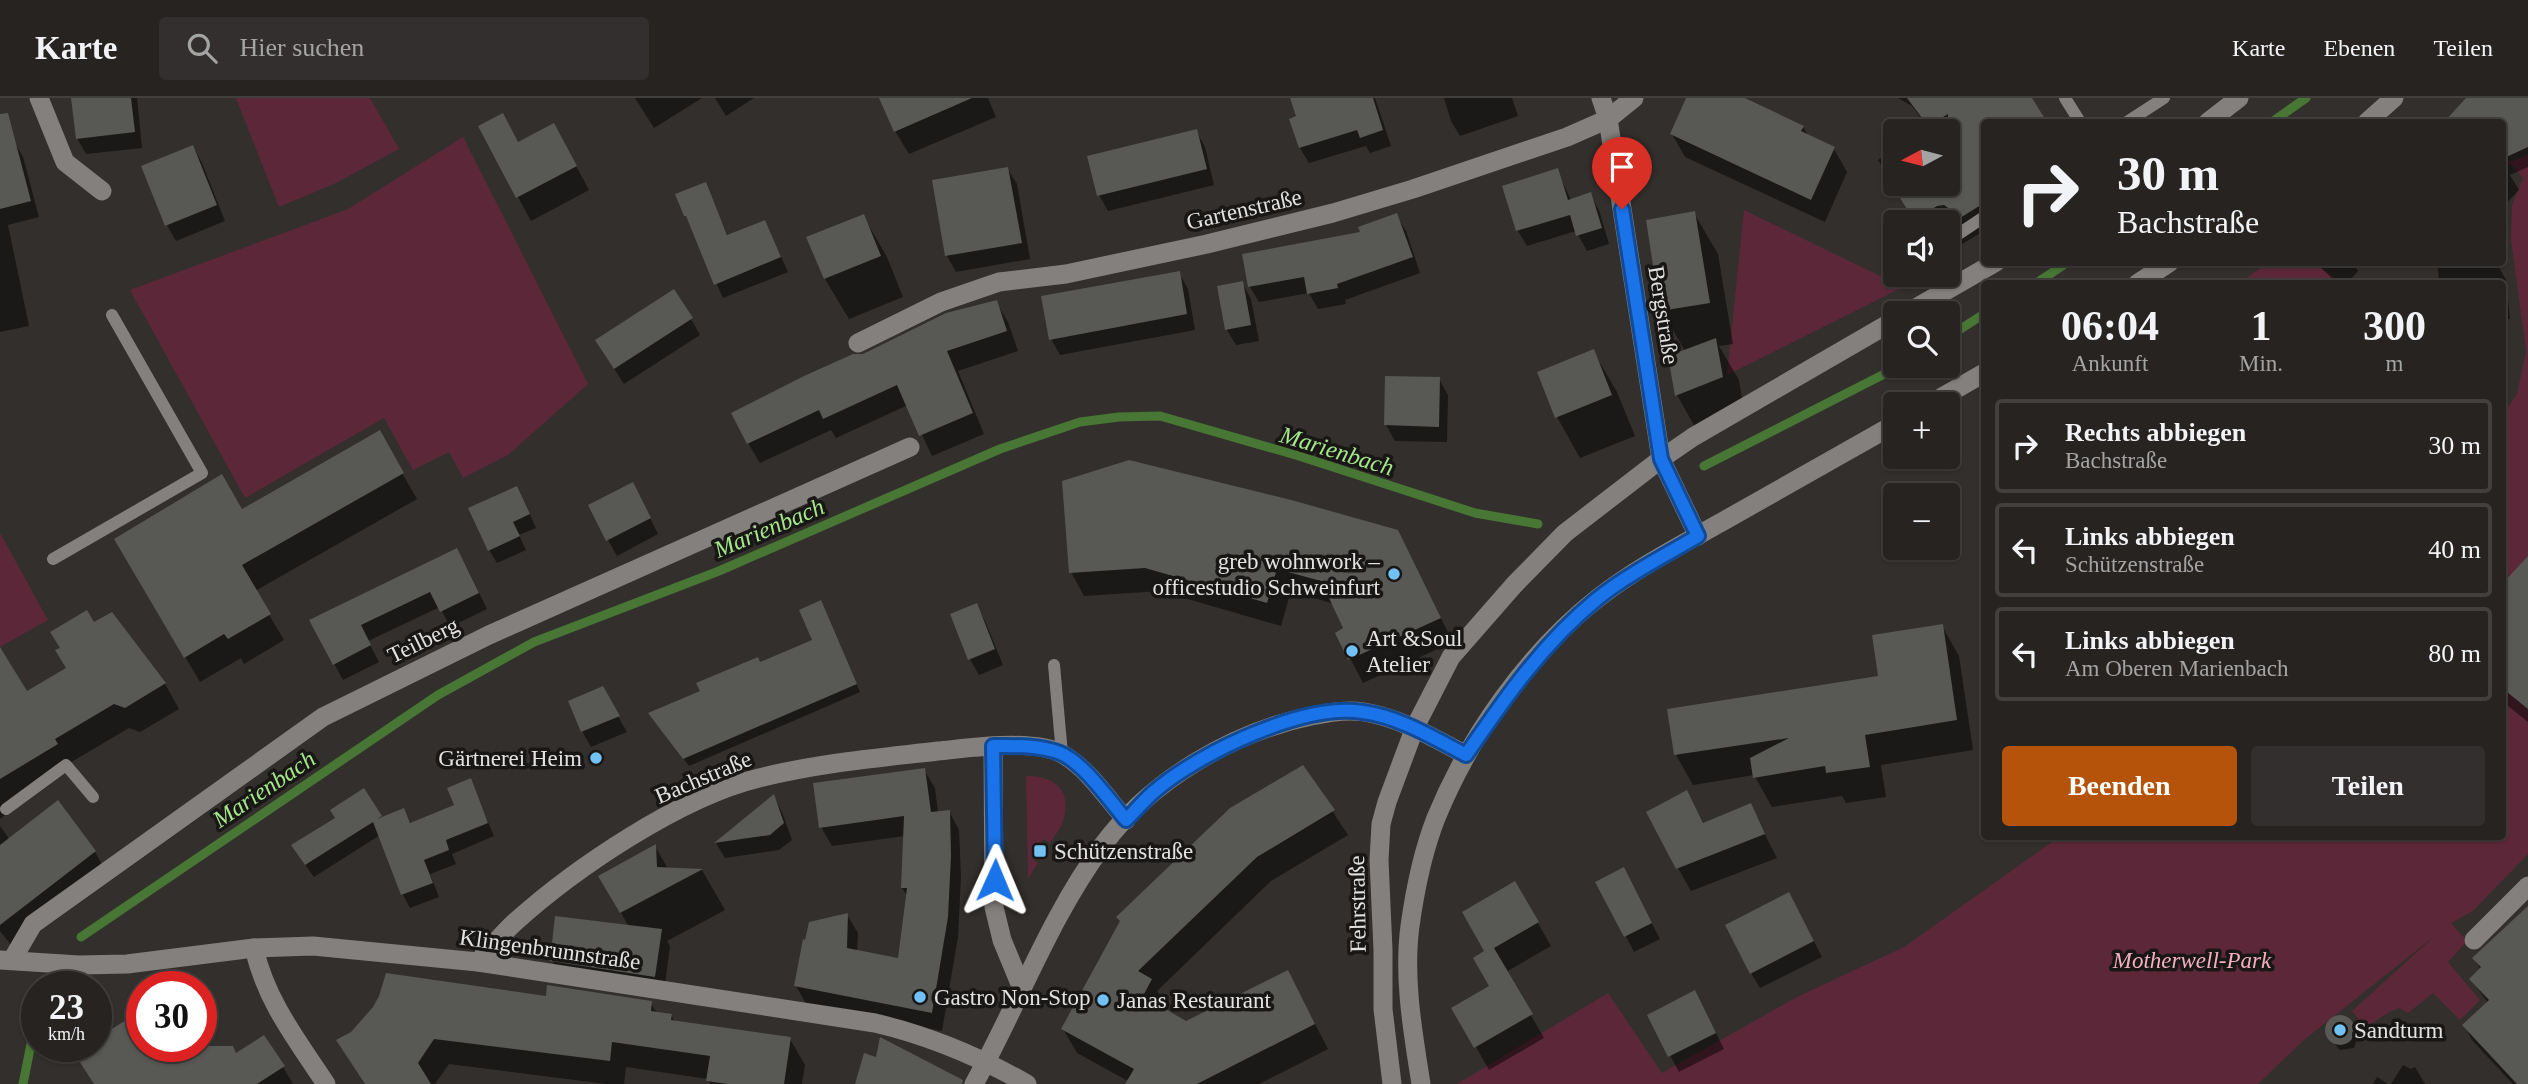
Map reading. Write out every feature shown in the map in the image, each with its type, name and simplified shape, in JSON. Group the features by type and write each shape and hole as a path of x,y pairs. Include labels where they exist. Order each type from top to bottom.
{"street":[{"path":"39,98 65,162 102,191"},
{"name":"Bergstraße","path":"1601,98 1608,119 1661,459 1698,536"},
{"name":"Gartenstraße","path":"858,343 942,302 999,282 1066,274 1207,244 1333,213 1475,169 1567,137 1608,119 1633,98"},
{"path":"2370,119 2394,98"},
{"path":"2212,119 2235,99"},
{"path":"1929,301 1989,266"},
{"path":"2143,280 2165,266"},
{"name":"Fehrstraße","path":"1392,1084 1382,1009 1383,950 1379,860 1381,824 1415,727 1451,657 1506,594 1565,533 1661,459 1693,437 1883,327"},
{"path":"1951,392 1981,375"},
{"path":"1421,1084 1412,1030 1409,979 1410,928 1420,874 1436,819 1466,755 1506,696 1538,655 1599,598 1698,536 1883,431"},
{"name":"Teilberg","path":"6,960 33,924 323,717 513,624 910,447"},
{"path":"974,1084 1021,986 1103,845 1157,789 1191,766 1268,728 1297,719 1346,710 1365,712 1415,727 1466,755"},
{"path":"993,746 995,907 1002,940 1021,986"},
{"name":"Bachstraße","path":"478,962 512,925 550,893 635,835 680,809 727,788 757,778 837,762 993,746 1038,748 1062,754"},
{"path":"1062,754 1080,768 1126,820"},
{"path":"2474,940 2528,886"},
{"name":"Klingenbrunnstraße","path":"6,960 53,964 127,964 254,948 313,946 478,962 875,1023 930,1038 987,1061 1027,1084"},
{"path":"254,948 260,974 272,1001 326,1084"}],"lane":[{"path":"2065,98 2078,119"},
{"path":"2132,119 2164,98"},
{"path":"1960,234 1981,219"},
{"path":"1937,287 1938,296"},
{"path":"53,559 202,473 112,315"},
{"path":"1054,665 1062,754"},
{"path":"6,809 66,765 93,797"}],"green space":[{"path":"236,98 370,98 399,149 334,184 279,207"},
{"path":"463,137 588,384 508,455 463,478 449,452 413,470 384,418 245,498 130,290 348,209"},
{"path":"2528,154 2528,556 2506,581 2506,410 2517,394 2526,351 2511,239 2512,205 2523,178 2509,162"},
{"path":"1744,210 1883,277 1883,287 1903,287 1727,375"},
{"path":"2263,266 2319,266 2337,280 2244,280"},
{"path":"0,533 48,620 0,647"},
{"name":"Motherwell-Park","path":"2506,691 2528,709 2528,854 2473,911 2451,923 2467,941 2448,962 2480,1000 2460,1020 2433,993 2408,1013 2399,1008 2365,1028 2352,1011 2436,935 2304,1040 2258,1084 1457,1084 1608,993 1662,1073 1797,997 1904,947 2055,840 2506,840"},
{"path":"1026,776 1052,781 1062,792 1066,808 1062,825 1050,843 1043,839 1031,858 1038,863 1028,879"}],"building":[{"path":"71,98 131,98 135,132 76,139"},
{"path":"879,98 972,98 894,132"},
{"path":"1290,98 1373,98 1383,130 1360,138 1357,130 1299,148 1289,119 1296,116"},
{"path":"1686,98 1745,98 1804,126 1801,131 1835,147 1811,200 1670,134"},
{"path":"1907,98 2032,98 2045,119 1981,119 1981,205 1960,218 1960,210 1951,210 1944,205 1930,210 1908,210 1899,196 1960,196 1960,119 1948,119 1948,114 1940,119 1923,119"},
{"path":"2466,98 2528,98 2528,147 2506,157 2506,119 2447,119"},
{"path":"8,113 31,201 0,209 0,114"},
{"path":"503,113 518,142 554,123 577,166 516,198 478,126"},
{"path":"1197,129 1207,169 1097,196 1087,156"},
{"path":"193,145 217,205 165,226 141,166"},
{"path":"1008,167 1022,243 945,256 932,180"},
{"path":"1558,168 1568,200 1591,192 1602,228 1576,236 1570,215 1516,231 1502,186"},
{"path":"706,182 727,235 765,220 781,257 714,285 675,194"},
{"path":"1695,211 1710,303 1660,311 1646,220"},
{"path":"1397,213 1413,257 1337,284 1338,288 1307,294 1304,277 1248,287 1242,254 1360,232 1358,227"},
{"path":"864,214 881,256 824,279 806,237"},
{"path":"1180,271 1187,314 1049,340 1041,296"},
{"path":"1243,281 1251,325 1225,330 1217,286"},
{"path":"674,289 693,318 614,369 595,340"},
{"path":"997,300 1007,331 947,351 973,413 919,436 897,385 823,419 819,410 747,444 731,413 804,376 853,354 863,354 946,313"},
{"path":"1716,338 1723,377 1675,396 1668,356"},
{"path":"1594,349 1612,395 1555,418 1537,372"},
{"path":"1385,376 1440,377 1439,427 1384,425"},
{"path":"380,430 404,473 242,565 271,614 228,639 224,634 184,658 114,539 222,474 242,509"},
{"path":"1129,460 1295,501 1398,530 1441,618 1348,660 1335,633 1343,628 1321,581 1277,569 1267,603 1145,568 1069,573 1062,481"},
{"path":"633,482 651,518 606,541 588,505"},
{"path":"517,486 530,514 513,522 520,536 488,551 468,508"},
{"path":"457,548 479,593 440,612 430,592 361,625 371,645 333,665 309,620"},
{"path":"2528,556 2528,709 2506,691 2506,580"},
{"path":"821,600 857,684 683,759 648,713 700,691 696,683 758,657 760,662 812,640 799,610"},
{"path":"977,603 995,649 968,660 950,614"},
{"path":"87,610 94,622 112,612 166,683 125,708 114,704 55,739 58,744 0,779 0,647 27,691 66,668 55,650 60,648 50,632"},
{"path":"1943,624 1957,720 1865,735 1870,767 1826,773 1825,766 1753,778 1750,758 1789,738 1674,755 1667,709 1878,676 1872,635"},
{"path":"603,686 620,716 581,732 568,701"},
{"path":"1303,765 1335,810 1257,857 1138,971 1152,979 1143,996 1186,1021 1288,970 1315,1024 1197,1084 1125,1084 1134,1069 1061,1029 1120,921 1116,917 1230,808"},
{"path":"925,768 931,812 950,810 948,917 932,1013 794,986 809,922 848,913 847,948 898,958 907,888 901,888 904,816 819,828 813,783"},
{"path":"471,778 488,823 446,840 449,850 424,860 433,883 401,895 373,822 305,865 291,845 335,818 330,810 364,788 382,816 377,819 404,808 410,823 454,805 447,788"},
{"path":"1687,790 1703,823 1751,803 1765,834 1676,869 1646,812"},
{"path":"774,794 784,823 770,835 714,843"},
{"path":"58,800 96,851 0,925 0,845"},
{"path":"656,844 657,867 703,869 620,913 598,876"},
{"path":"1624,867 1652,923 1624,937 1595,882"},
{"path":"1515,881 1539,922 1494,948 1533,1014 1474,1048 1451,1008 1489,986 1473,958 1484,951 1462,912"},
{"path":"1789,892 1814,941 1750,974 1725,925"},
{"path":"2528,906 2528,1084 2517,1084 2462,1025 2489,1000 2469,979 2481,967 2472,958"},
{"path":"555,916 662,929 655,977 550,961"},
{"path":"386,973 546,996 547,985 652,1001 651,1011 672,1014 671,1020 791,1037 784,1084 728,1084 706,1081 710,1056 612,1042 610,1061 434,1039 418,1063 431,1084 365,1084 336,1040 351,1032 373,1007"},
{"path":"1695,990 1716,1033 1668,1057 1647,1015"},
{"name":"Sandturm","path":"2340,1015 2346,1016 2354,1024 2354,1036 2346,1044 2340,1045 2334,1044 2326,1036 2325,1030 2326,1024 2334,1016"},
{"path":"126,1020 126,1062 217,1062 217,1046 233,1046 236,1053 264,1035 285,1066 257,1084 94,1084 80,1062 112,1062 112,1029"},
{"path":"880,1037 963,1080 962,1084 855,1084 864,1053 876,1057"}],"waterway":[{"name":"Marienbach","path":"2276,119 2306,98"},
{"name":"Marienbach","path":"2041,280 2062,266"},
{"name":"Marienbach","path":"1960,329 1981,316"},
{"name":"Marienbach","path":"1704,466 1883,375"},
{"name":"Marienbach","path":"81,937 438,695 534,642 719,571 1000,449 1080,422 1160,416 1299,456 1475,513 1538,524"},
{"name":"Marienbach","path":"23,1084 27,1062"}],"place":[{"name":"greb wohnwork – officestudio Schweinfurt","path":"1394,574"},
{"name":"Art &Soul Atelier","path":"1352,651"},
{"name":"Gärtnerei Heim","path":"596,758"},
{"name":"Schützenstraße","path":"1040,851"},
{"name":"Gastro Non-Stop","path":"920,997"},
{"name":"Janas Restaurant","path":"1103,1000"},
{"name":"Sandturm","path":"2340,1030"}],"route":[{"path":"995,880 993,746 1038,748 1062,754 1080,768 1126,820 1157,789 1191,766 1230,745 1268,728 1328,713 1346,710 1365,712 1415,727 1466,755 1506,696 1557,635 1599,598 1698,536 1661,459 1622,209"}]}
